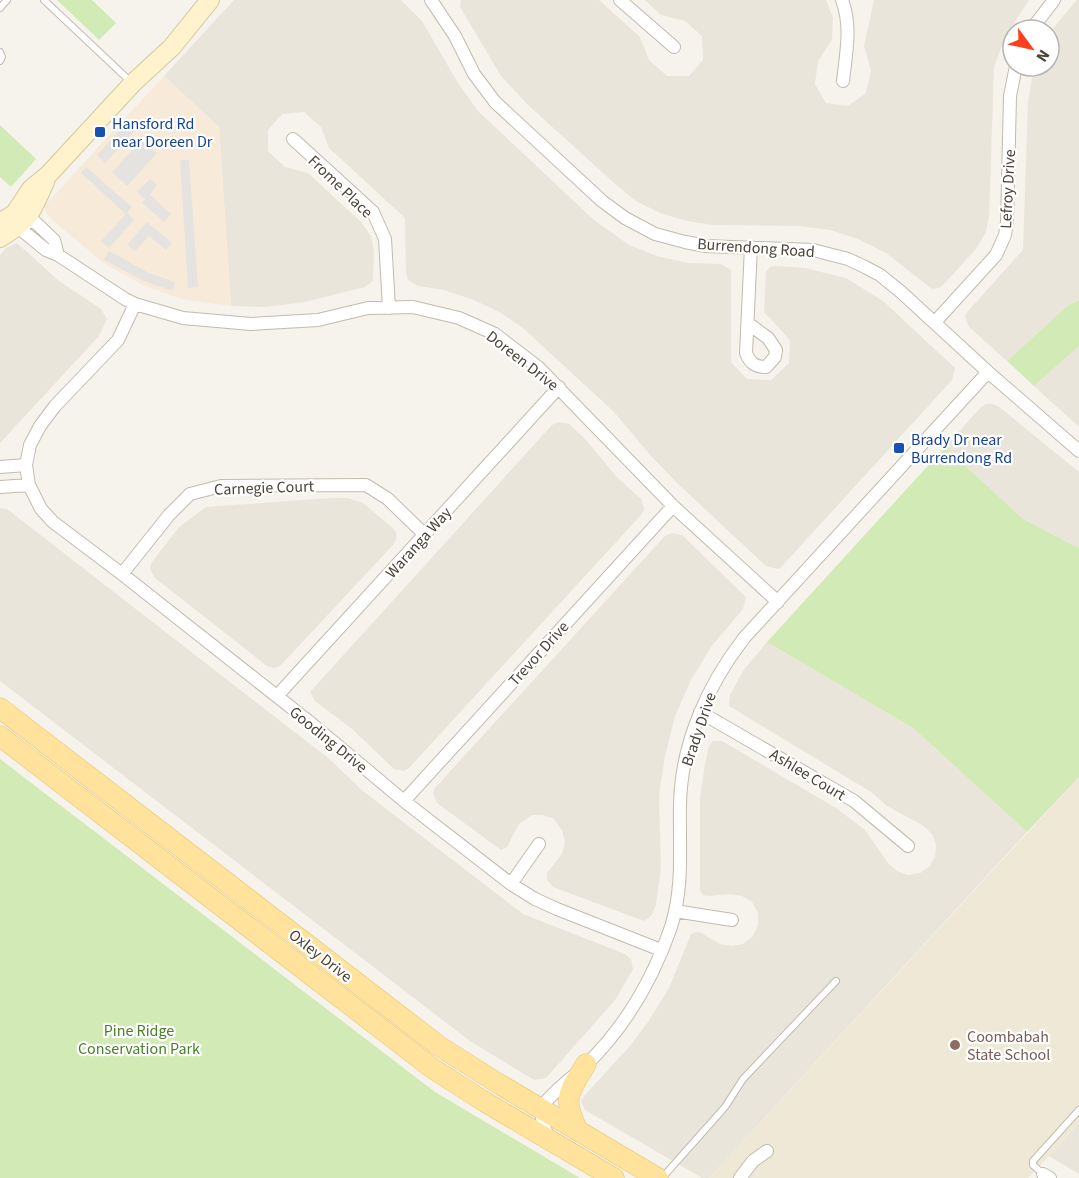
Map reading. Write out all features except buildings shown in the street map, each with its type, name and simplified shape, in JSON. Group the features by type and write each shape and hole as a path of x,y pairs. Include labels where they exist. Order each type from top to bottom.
{"main road":[{"name":"Oxley Drive","path":"0,708 464,1063 660,1178"},
{"name":"Oxley Drive","path":"0,736 432,1068 614,1178"},
{"path":"401,1017 411,1032 425,1046 460,1072 505,1099 509,1106 504,1110 499,1110"},
{"path":"578,1131 568,1109 568,1099 570,1091 586,1064"}],"street":[{"path":"0,238 31,189 48,175 133,83 165,40 208,0"},
{"name":"Burrendong Road","path":"431,0 474,74 495,102 613,210 637,226 670,239 706,246 813,250 848,259 880,275 1079,451"},
{"path":"620,0 674,47"},
{"path":"842,0 848,33 843,81"},
{"path":"1040,18 1054,0"},
{"name":"Lefroy Drive","path":"935,322 996,255 1005,235 1008,222 1010,96 1014,78"},
{"name":"Frome Place","path":"293,139 373,212 385,239 389,308"},
{"name":"Doreen Drive","path":"13,219 35,222 54,240 58,255 135,304 183,318 251,324 318,320 368,308 413,307 459,318 495,333 538,367 673,506 778,602"},
{"path":"749,324 751,247"},
{"name":"Gooding Drive","path":"135,304 118,340 55,406 40,426 30,445 26,465 29,484 41,510 53,522 122,573 277,696 404,801 511,884 557,909 661,950"},
{"name":"Brady Drive","path":"540,1109 550,1096 586,1064 635,1006 645,990 675,911 681,874 682,781 700,712 713,684 730,657 778,602 988,372"},
{"name":"Waranga Way","path":"277,696 559,387"},
{"path":"0,467 26,465"},
{"path":"0,487 29,484"},
{"name":"Carnegie Court","path":"122,573 169,515 190,494 221,486 366,485 388,499 424,534"},
{"name":"Trevor Drive","path":"404,801 673,506"},
{"name":"Ashlee Court","path":"700,712 854,801 908,846"},
{"path":"511,884 538,844"},
{"path":"675,911 732,920"},
{"path":"540,1109 544,1127 551,1141"},
{"path":"740,1178 753,1161 767,1151"}],"lane":[{"path":"0,8 7,0"},
{"path":"44,0 133,83"},
{"path":"0,52 2,57 0,61"},
{"path":"660,1178 729,1102 743,1079 836,981"},
{"path":"1046,1176 1033,1166 1033,1161 1079,1110"}],"shaded area":[{"path":"234,0 401,0 422,21 458,83 478,111 594,220 629,245 657,256 688,263 721,264 731,270 731,362 747,379 771,380 789,363 790,340 764,312 766,272 770,267 777,266 805,268 846,278 883,301 955,368 952,380 779,569 766,566 677,483 614,412 523,328 501,313 474,300 444,290 418,286 408,280 405,218 329,148 321,127 304,112 282,114 268,130 268,151 285,167 308,173 361,222 371,236 374,251 373,281 365,287 305,302 266,307 231,306 219,127 164,76"},
{"path":"461,0 599,0 640,37 649,60 667,76 689,76 703,60 702,36 685,21 661,15 645,0 826,0 833,18 832,40 818,61 815,84 826,103 848,106 866,93 871,70 864,46 874,0 1029,0 1017,18 1001,18 1001,48 994,67 989,218 985,234 976,249 943,285 932,289 886,253 858,239 830,230 800,226 713,225 687,221 660,213 636,201 614,183 527,104 501,76 460,7"},
{"path":"1079,0 1079,300 1067,306 1007,361 969,327 965,316 1023,250 1028,102 1032,78 1061,78 1061,19"},
{"path":"164,76 219,127 231,306 181,299 143,285 105,264 50,218 46,212 45,207 48,202"},
{"path":"127,123 135,130 105,163 97,155"},
{"path":"142,140 157,153 127,186 112,172"},
{"path":"180,160 189,160 198,287 188,288"},
{"path":"86,167 132,207 127,213 134,220 109,248 101,241 126,214 81,173"},
{"path":"150,179 157,185 150,195 171,214 164,222 142,203 145,199 137,192"},
{"path":"147,222 172,243 166,250 149,236 135,251 127,245"},
{"path":"17,243 59,281 101,309 107,319 99,336 0,443 0,255 6,248"},
{"path":"109,251 149,273 175,282 172,291 144,281 104,260"},
{"path":"1079,346 1079,427 1034,386"},
{"path":"986,404 998,406 1079,472 1079,548 1023,519 945,447"},
{"path":"558,422 569,424 585,439 616,476 642,500 644,510 409,768 404,771 394,769 352,729 315,701 310,692 552,425"},
{"path":"348,498 363,503 393,528 396,539 393,545 280,666 274,668 267,666 155,578 152,573 150,568 152,562 179,527 206,507"},
{"path":"0,508 7,509 327,757 363,791 523,914 625,954 631,959 633,969 616,999 546,1078 534,1080 470,1041 0,681"},
{"path":"672,533 682,535 746,597 743,609 711,647 691,680 675,716 665,756 659,795 661,869 656,904 652,915 644,921 553,887 547,880 547,873 562,854 565,842 562,830 554,819 532,815 519,824 507,847 501,850 437,803 433,793 435,788 665,536"},
{"path":"767,642 913,728 1027,832 709,1178 702,1178 585,1110 581,1101 648,1022 669,988 691,934 701,933 720,944 732,946 743,944 753,936 758,925 758,913 752,902 742,896 730,894 703,895 700,890 700,798 709,746 713,741 722,741 836,808 865,830 888,863 897,871 908,875 920,873 930,866 935,856 936,845 932,834 922,825 887,806 871,792 729,706 730,695 743,671"},
{"name":"Coombabah State School","path":"1079,777 1079,1123 1049,1156 1028,1178 709,1178"},
{"path":"1079,1123 1079,1174 1049,1156"}],"green space":[{"path":"57,0 92,0 116,23 99,40"},
{"path":"0,125 36,159 11,187 0,177"},
{"path":"1079,300 1079,346 1034,386 1007,361 1067,306"},
{"path":"945,447 1023,519 1079,548 1079,777 1027,832 913,728 767,642"},
{"name":"Pine Ridge Conservation Park","path":"0,759 435,1092 580,1178 0,1178"}],"place":[{"name":"Hansford Rd near Doreen Dr","path":"100,132"},
{"name":"Brady Dr near Burrendong Rd","path":"899,448"},
{"name":"Coombabah State School","path":"955,1045"}]}
